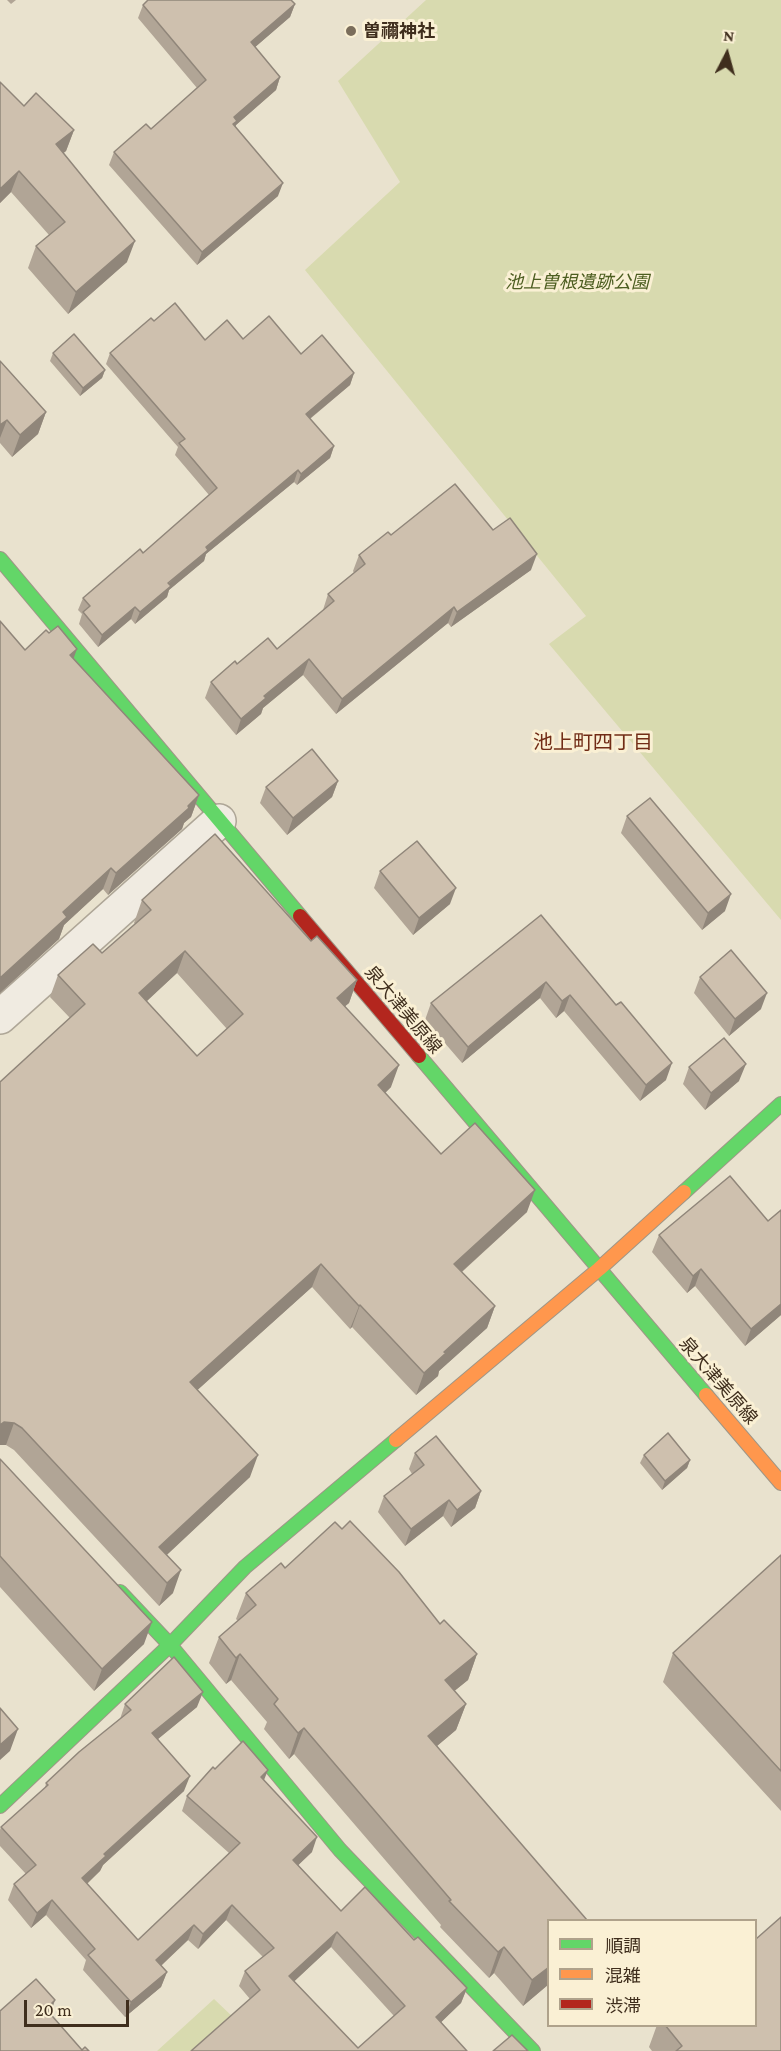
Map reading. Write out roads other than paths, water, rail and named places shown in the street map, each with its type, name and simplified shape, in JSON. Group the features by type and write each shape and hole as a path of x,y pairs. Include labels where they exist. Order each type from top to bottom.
{"street":[{"name":"泉大津美原線","path":"0,559 219,821 781,1483"},
{"path":"0,1017 219,821"},
{"path":"0,1806 170,1645 245,1567 598,1269 781,1104"},
{"path":"113,1584 170,1645 340,1850 532,2051"}],"place":[{"name":"曽禰神社","path":"351,31"}],"district":[{"name":"池上町四丁目","path":"593,743"}],"park label":[{"name":"池上曽根遺跡公園","path":"577,282"}]}
